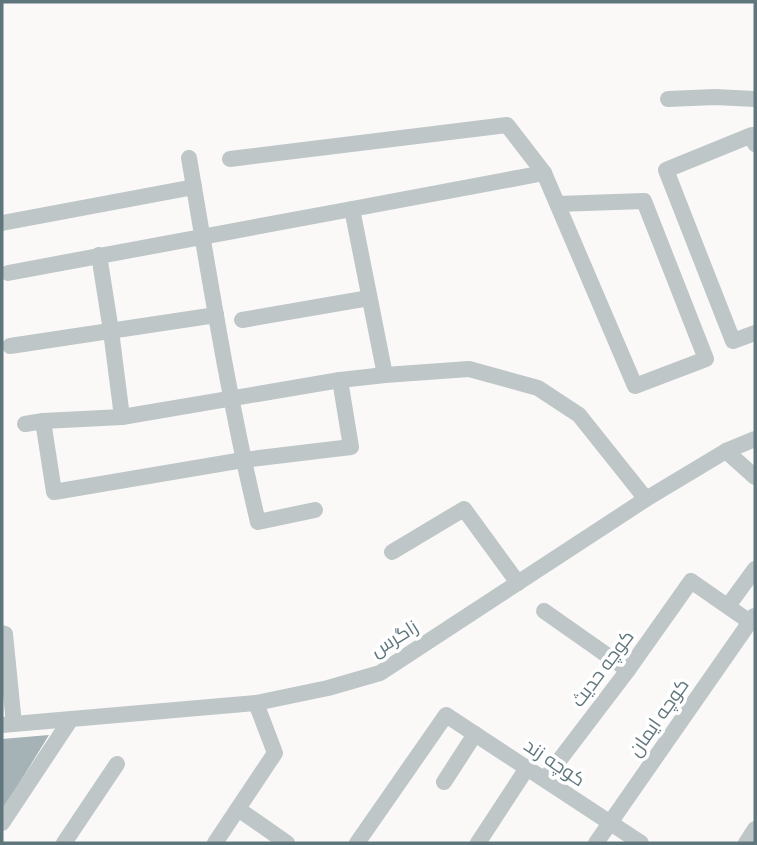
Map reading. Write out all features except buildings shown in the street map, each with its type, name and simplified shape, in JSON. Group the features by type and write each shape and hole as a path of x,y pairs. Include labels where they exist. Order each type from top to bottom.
{"street":[{"path":"668,99 755,99"},
{"path":"230,159 507,125 544,173 557,204 635,386 706,359 644,201 557,204"},
{"path":"755,144 752,135 666,170 733,341 755,333"},
{"path":"189,158 231,398 258,522 315,510"},
{"path":"8,273 544,173"},
{"path":"2,223 194,187"},
{"path":"352,209 385,375"},
{"path":"99,255 122,417"},
{"path":"242,320 369,298"},
{"path":"10,346 216,315"},
{"path":"25,424 122,417 340,380 469,369 538,388 579,415 646,499"},
{"path":"43,421 54,492 243,460 351,447 340,380"},
{"name":"زاگرس","path":"8,725 256,703 328,688 380,673 646,499 726,451 755,439"},
{"path":"726,451 755,477"},
{"path":"392,552 464,509 518,583"},
{"path":"753,618 728,606 755,569"},
{"name":"کوچه حدیث","path":"545,779 628,670 691,581 728,606"},
{"path":"544,611 628,670"},
{"name":"کوچه ایمان","path":"596,843 753,618"},
{"path":"2,633 5,634 8,725"},
{"path":"215,843 275,753 256,703"},
{"name":"کوچه زند","path":"357,843 446,715 641,843"},
{"path":"2,822 72,719"},
{"path":"444,782 475,734"},
{"path":"64,843 117,764"},
{"path":"478,843 527,768"},
{"path":"238,809 287,843"},
{"path":"746,843 755,830"}]}
